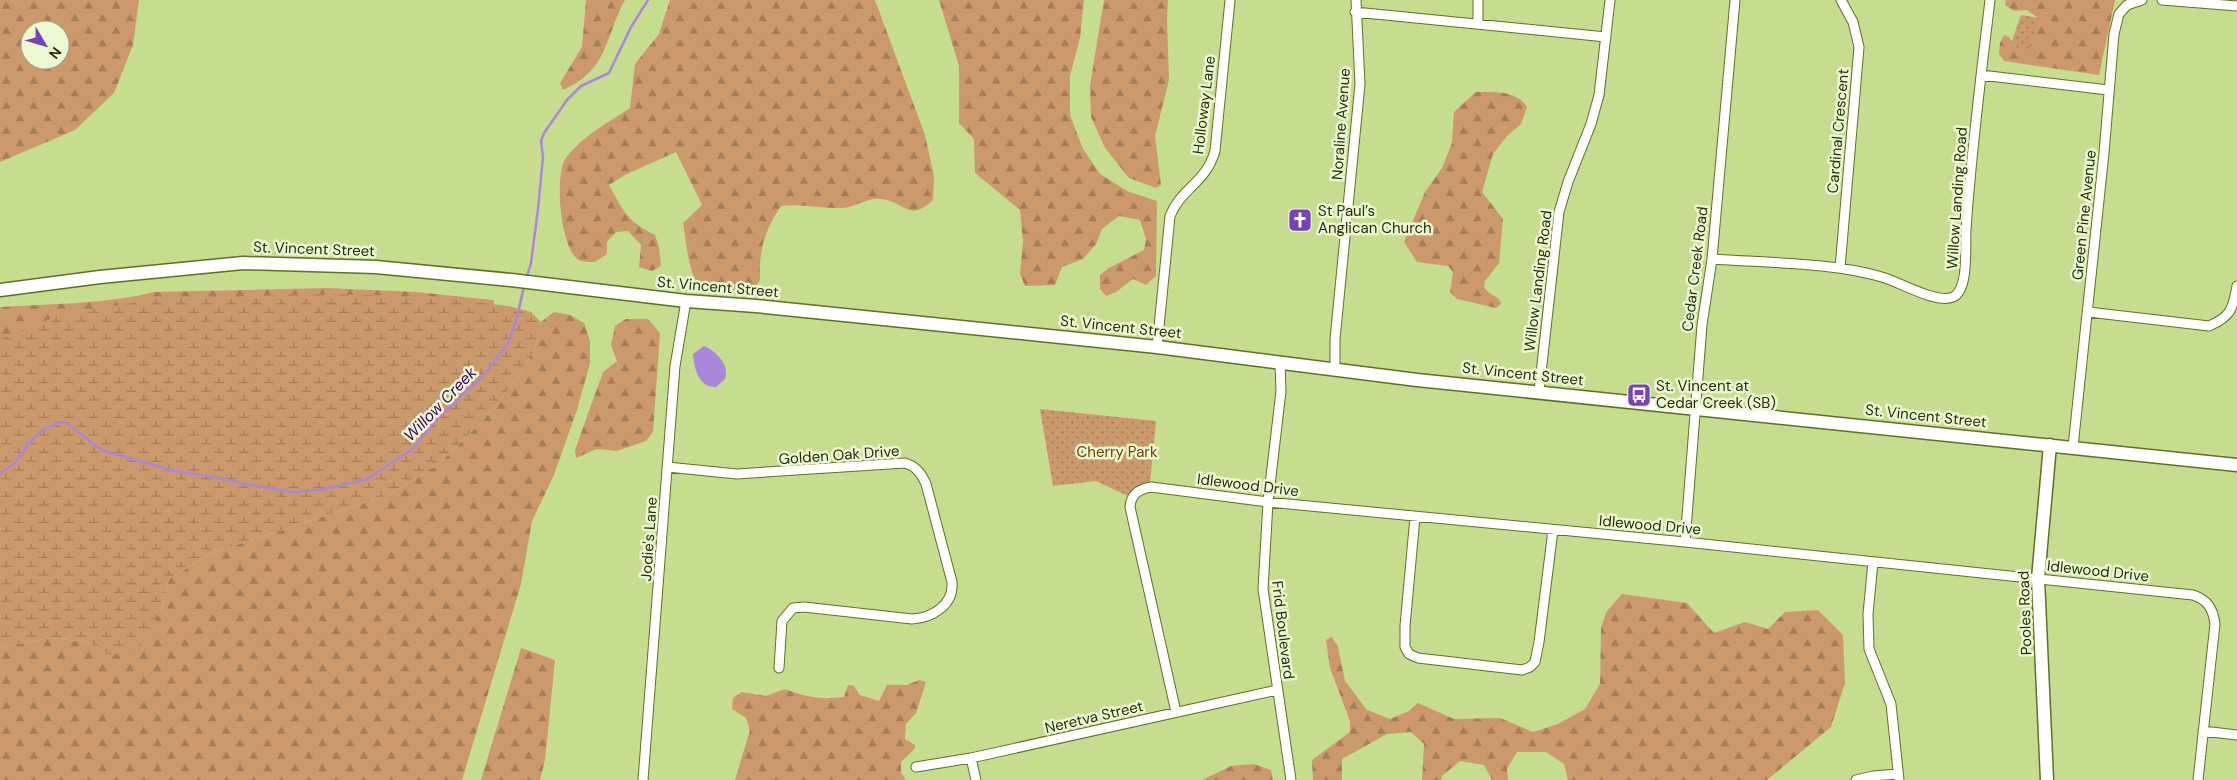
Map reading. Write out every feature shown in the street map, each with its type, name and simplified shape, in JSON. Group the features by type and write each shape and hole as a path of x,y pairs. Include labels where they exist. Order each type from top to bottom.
{"street":[{"name":"Holloway Lane","path":"1157,347 1170,216 1180,197 1208,171 1214,151 1230,0"},
{"name":"Noraline Avenue","path":"1335,369 1335,339 1360,84 1355,12 1356,0"},
{"path":"1478,0 1478,24"},
{"name":"Willow Landing Road","path":"1539,391 1559,212 1568,182 1591,124 1598,95 1610,0"},
{"name":"Cedar Creek Road","path":"1685,542 1702,325 1712,259 1735,0"},
{"name":"Cardinal Crescent","path":"1840,268 1859,47 1853,22 1841,0"},
{"name":"Willow Landing Road","path":"1712,259 1840,268 1884,277 1940,298 1951,298 1958,294 1965,280 1967,214 1990,0"},
{"name":"Green Pine Avenue","path":"2074,447 2104,153 2114,34 2119,14 2127,5 2142,0"},
{"path":"2162,0 2237,6"},
{"path":"1355,12 1606,37"},
{"path":"1981,75 2108,90"},
{"name":"St. Vincent Street","path":"0,290 100,277 243,263 376,266 686,301 756,306 1157,347 1417,380 1539,391 2237,465"},
{"path":"2088,312 2209,326 2225,319 2235,301 2237,286"},
{"name":"Jodie's Lane","path":"643,780 675,366 686,301"},
{"name":"Frid Boulevard","path":"1280,362 1281,391 1268,502 1263,589 1291,780"},
{"name":"Pooles Road","path":"2048,780 2038,579 2050,445"},
{"name":"Golden Oak Drive","path":"667,467 746,474 905,463 914,467 922,475 952,582 952,593 946,603 927,616 912,619 804,607 793,608 784,615 782,621 779,668"},
{"name":"Idlewood Drive","path":"1176,712 1131,514 1130,500 1138,491 1152,486 1268,502 1685,542 2193,595 2206,601 2211,607 2215,624 2198,780"},
{"path":"1415,517 1404,626 1405,647 1409,654 1418,658 1522,670 1530,667 1535,662 1553,530"},
{"path":"1856,780 1873,776 1899,777 1890,704 1869,649 1868,614 1873,562"},
{"name":"Neretva Street","path":"916,767 971,758 1277,690"},
{"path":"2203,731 2237,735"},
{"path":"971,758 976,780"}],"green space":[{"path":"0,0 139,0 133,45 114,93 75,130 0,162"},
{"path":"586,0 625,0 598,62 578,82 563,90 560,83 582,47"},
{"path":"670,0 875,0 925,135 934,176 933,200 925,207 913,211 881,199 843,208 797,205 781,206 770,224 764,241 760,259 760,280 753,290 713,290 697,282 691,267 683,223 702,205 676,152 625,175 609,185 627,215 638,225 655,235 659,247 661,266 652,271 639,267 641,245 628,231 616,232 607,242 607,254 595,262 579,260 572,253 563,227 560,194 562,166 572,150 580,143 630,108 635,64 659,34"},
{"path":"939,0 1084,0 1080,38 1070,76 1070,115 1083,149 1100,174 1127,191 1157,201 1156,276 1146,285 1133,279 1116,292 1106,296 1100,289 1100,275 1109,268 1144,250 1146,239 1140,220 1119,216 1102,229 1096,244 1083,259 1062,267 1055,285 1025,286 1020,274 1023,242 1020,210 975,173 974,139 959,123 959,66"},
{"path":"1104,0 1168,0 1169,80 1155,136 1161,185 1156,188 1129,178 1105,148 1091,117 1090,86"},
{"path":"2006,0 2115,0 2099,75 2004,61 1999,54 2000,43 2004,35 2009,37 2016,47 2038,18 2027,10 2014,11 2005,5"},
{"path":"2021,15 2038,18 2028,51 2016,47 2012,41"},
{"path":"1476,92 1505,93 1517,97 1527,107 1521,124 1507,136 1493,154 1482,192 1503,219 1499,263 1485,281 1484,287 1499,299 1501,304 1496,308 1457,299 1450,292 1453,272 1448,266 1417,262 1404,242 1425,192 1442,168 1452,143 1454,112"},
{"path":"326,288 416,292 493,300 498,313 0,379 0,307 97,301 155,292"},
{"path":"286,294 375,295 458,300 509,306 531,312 541,322 535,348 519,376 485,418 440,463 391,494 212,553 169,579 162,609 140,647 110,656 88,642 51,638 0,647 0,339 60,315 160,298 227,298"},
{"path":"554,312 570,315 584,323 590,341 590,363 577,410 554,475 532,521 521,584 462,780 0,780 0,647 51,638 88,642 110,656 162,609 169,579 212,553 391,494 440,463 485,418 519,376 535,348 541,322"},
{"path":"626,319 648,319 660,333 653,432 646,441 617,451 597,449 576,458 575,450 603,372 617,361 611,345 615,326"},
{"name":"Cherry Park","path":"1040,409 1156,421 1150,484 1137,487 1128,496 1096,481 1053,486"},
{"path":"1622,594 1687,603 1714,633 1745,622 1768,629 1785,612 1818,610 1843,635 1845,683 1831,727 1767,780 1568,780 1564,764 1546,752 1517,752 1507,769 1508,780 1492,780 1484,765 1460,761 1442,776 1441,780 1422,780 1424,744 1411,732 1387,734 1342,759 1342,780 1313,780 1312,760 1350,732 1350,721 1330,668 1326,640 1332,637 1338,647 1345,681 1367,710 1390,719 1409,711 1418,703 1454,719 1500,718 1533,732 1558,724 1585,709 1600,684 1601,628 1606,612"},
{"path":"521,648 555,660 545,760 540,780 481,780"},
{"path":"919,680 926,682 916,713 906,724 905,739 915,745 915,748 901,762 901,773 906,780 735,780 750,730 746,718 732,709 733,698 742,692 766,696 785,689 814,697 836,698 844,697 848,685 853,685 860,695 879,701 887,685 907,685"},
{"path":"1254,764 1271,770 1273,780 1202,780 1231,766"}],"shaded area":[{"path":"704,346 721,359 726,369 725,379 716,387 705,384 701,380 694,365 693,354"}],"waterway":[{"name":"Willow Creek","path":"526,279 531,263 538,209 543,157 541,141 544,133 567,100 581,86 609,73 631,27 648,0"},
{"name":"Willow Creek","path":"0,473 14,464 29,443 44,429 60,422 67,423 101,450 174,471 293,492 325,489 365,480 412,450 435,421 485,374 508,343 516,322 524,286"}],"place":[{"name":"St Paul’s Anglican Church","path":"1300,220"},
{"name":"St. Vincent at Cedar Creek (SB)","path":"1639,395"}]}
